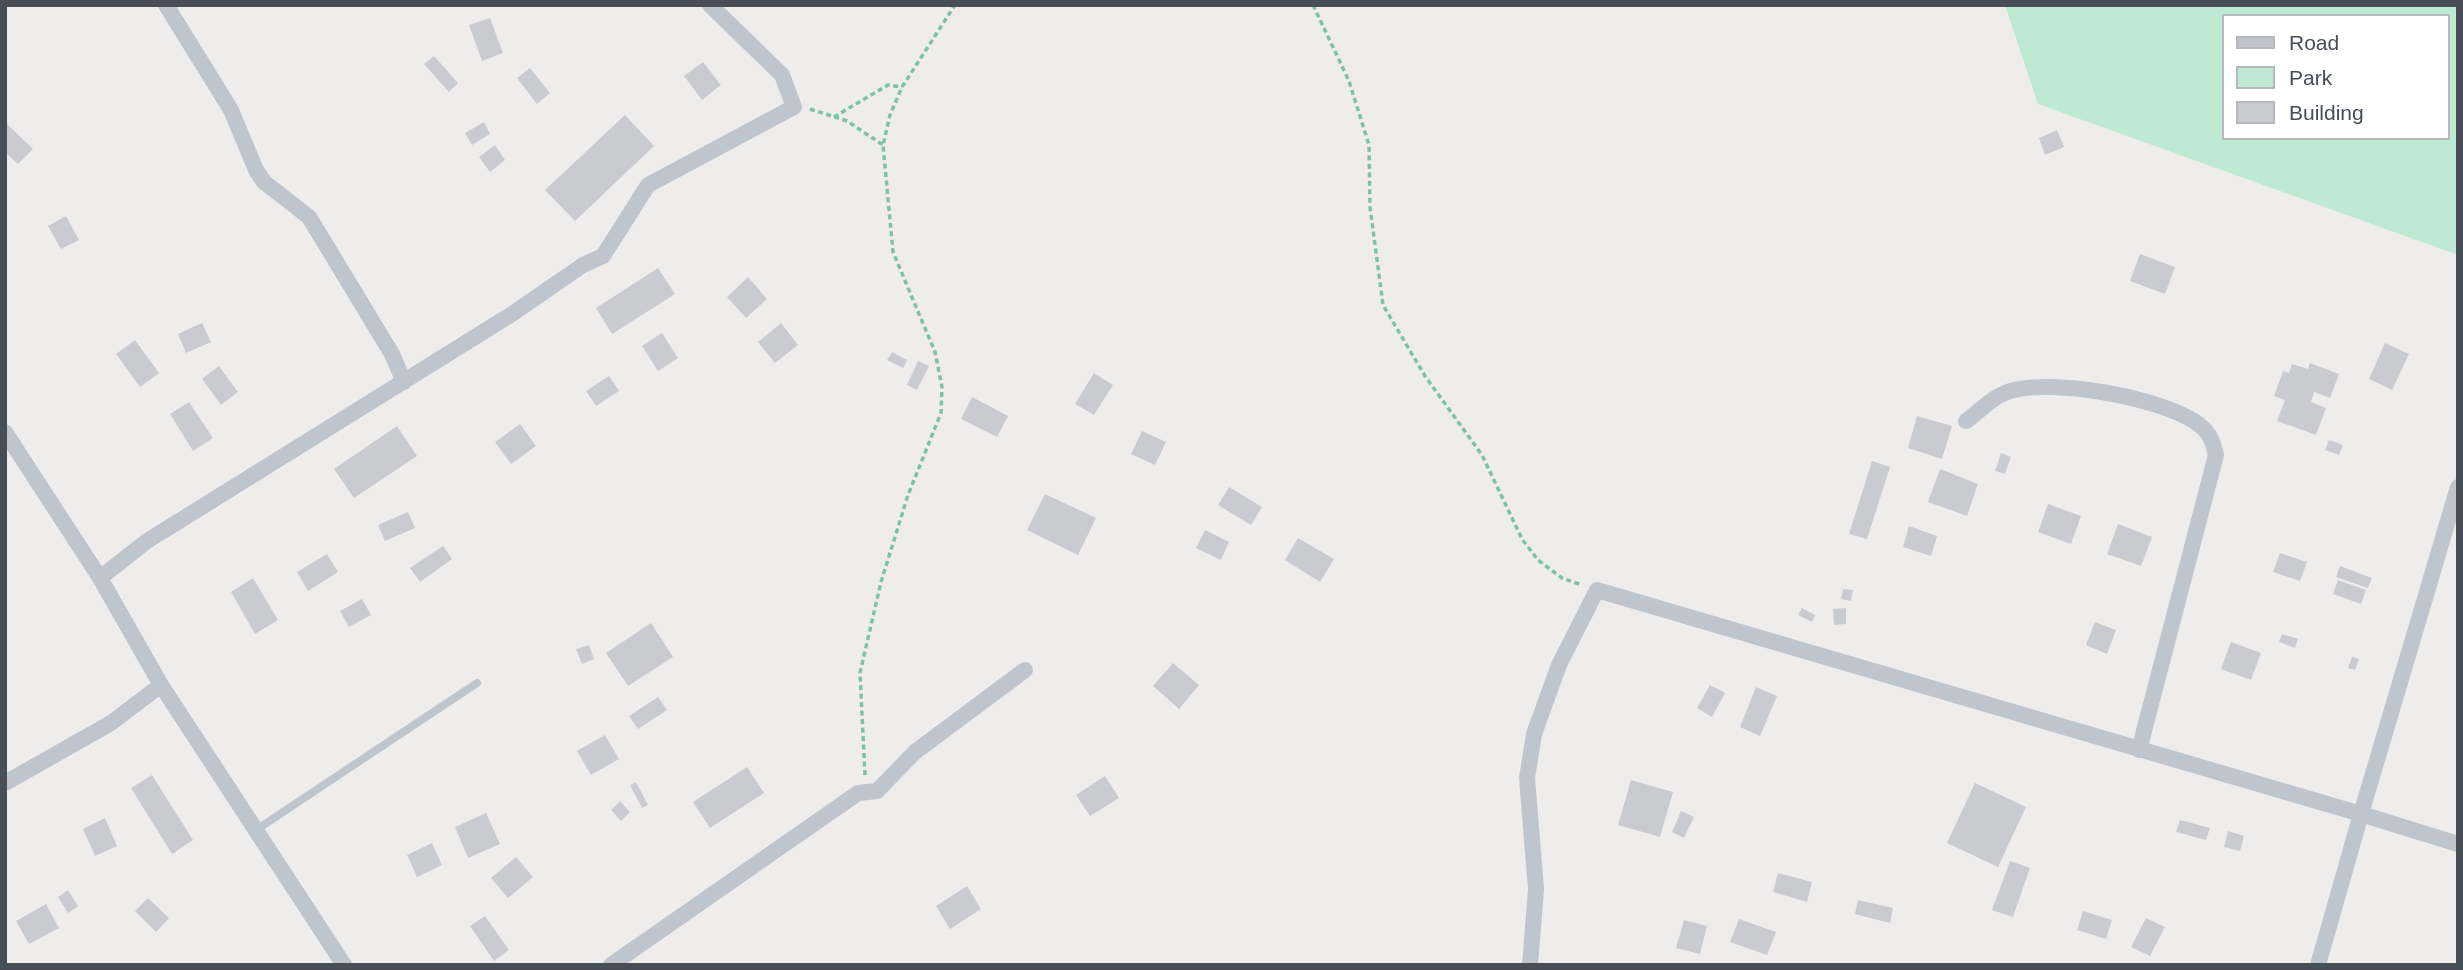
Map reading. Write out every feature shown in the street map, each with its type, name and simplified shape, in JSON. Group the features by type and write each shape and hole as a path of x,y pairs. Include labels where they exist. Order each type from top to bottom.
{"street":[{"path":"166,5 231,110 256,170 264,182 309,217 392,354 404,382"},
{"path":"100,578 147,541 512,314 583,265 603,256 648,185 794,107 782,75 710,5"},
{"path":"1966,422 2005,393 2067,386 2142,400 2200,425 2212,438 2216,455 2139,750"},
{"path":"5,432 100,578 161,685 344,965"},
{"path":"2318,965 2458,487"},
{"path":"1530,965 1536,890 1527,778 1534,734 1559,665 1597,590 2458,844"},
{"path":"611,965 858,793 877,791 915,752 1026,670"},
{"path":"5,783 111,723 161,685"}],"lane":[{"path":"256,830 477,683"}],"path":[{"path":"858,793 865,781 860,694 864,653 908,495 941,413 942,387 935,352 893,252 883,145 890,115 902,88 954,5"},
{"path":"1313,5 1349,81 1369,145 1370,207 1383,306 1424,376 1482,455 1522,539 1538,560 1562,578 1597,590"},
{"path":"834,117 888,85 902,88"},
{"path":"794,107 804,107 847,121 883,145"}],"green space":[{"path":"2005,5 2458,5 2458,255 2038,104"}],"building":[{"path":"490,18 503,53 482,61 469,25"},
{"path":"434,56 458,83 449,92 424,64"},
{"path":"703,62 721,85 702,100 684,76"},
{"path":"530,68 550,93 537,104 517,78"},
{"path":"625,115 654,146 575,221 545,190"},
{"path":"5,122 33,149 18,164 5,152"},
{"path":"484,122 490,134 472,145 465,133"},
{"path":"2057,130 2064,147 2045,155 2039,138"},
{"path":"495,145 505,160 490,172 479,157"},
{"path":"66,216 79,240 61,249 48,226"},
{"path":"2140,254 2175,267 2165,294 2130,281"},
{"path":"658,268 675,294 612,334 596,308"},
{"path":"748,277 767,299 746,318 727,297"},
{"path":"202,323 211,342 186,353 178,334"},
{"path":"781,323 798,345 775,363 758,342"},
{"path":"662,333 678,358 658,371 642,346"},
{"path":"135,340 159,373 140,387 116,354"},
{"path":"2385,343 2409,354 2392,390 2369,379"},
{"path":"892,352 907,360 903,368 887,360"},
{"path":"918,361 929,366 917,390 907,385"},
{"path":"2310,363 2339,374 2330,398 2314,392 2311,402 2326,408 2316,435 2277,421 2285,400 2274,396 2283,371 2289,373 2292,364 2308,369"},
{"path":"219,366 238,392 221,405 202,379"},
{"path":"1094,373 1113,385 1094,415 1075,404"},
{"path":"609,376 619,391 596,406 586,391"},
{"path":"972,397 1008,416 997,437 961,419"},
{"path":"189,402 213,438 193,451 170,414"},
{"path":"1917,416 1952,426 1942,459 1908,448"},
{"path":"520,424 536,446 511,464 495,442"},
{"path":"397,426 417,456 354,498 334,469"},
{"path":"1142,431 1166,442 1155,465 1131,454"},
{"path":"2329,440 2343,445 2339,455 2325,450"},
{"path":"2001,453 2011,457 2005,474 1995,471"},
{"path":"1872,461 1890,467 1867,539 1849,534"},
{"path":"1940,469 1978,484 1967,516 1928,502"},
{"path":"1229,487 1262,507 1251,525 1218,505"},
{"path":"1045,494 1096,518 1078,555 1027,530"},
{"path":"2048,504 2081,516 2071,544 2038,532"},
{"path":"408,512 415,528 385,541 378,525"},
{"path":"2118,524 2152,537 2141,566 2107,554"},
{"path":"1909,526 1937,536 1931,556 1903,547"},
{"path":"1205,530 1229,542 1221,560 1196,548"},
{"path":"1298,538 1334,559 1320,582 1285,560"},
{"path":"443,546 452,559 420,582 410,568"},
{"path":"2280,553 2307,562 2300,581 2273,572"},
{"path":"327,554 338,572 308,591 297,572"},
{"path":"2340,566 2372,578 2368,588 2336,577"},
{"path":"253,578 278,620 255,634 231,592"},
{"path":"2338,580 2366,590 2361,604 2333,594"},
{"path":"1843,589 1853,590 1851,601 1841,599"},
{"path":"362,599 371,615 349,627 340,611"},
{"path":"1802,608 1815,615 1812,622 1798,615"},
{"path":"1846,608 1846,624 1834,625 1833,609"},
{"path":"2095,622 2116,630 2107,654 2086,645"},
{"path":"651,623 673,657 628,686 606,653"},
{"path":"2282,634 2298,639 2295,648 2279,642"},
{"path":"2231,642 2261,653 2251,680 2221,669"},
{"path":"589,645 594,659 582,664 576,649"},
{"path":"2352,657 2359,659 2355,670 2348,668"},
{"path":"1173,663 1199,685 1179,709 1153,686"},
{"path":"1710,685 1725,693 1712,717 1697,708"},
{"path":"1756,687 1777,696 1760,736 1740,727"},
{"path":"658,697 667,710 638,729 629,716"},
{"path":"605,735 619,759 591,775 577,751"},
{"path":"747,767 764,793 710,828 693,802"},
{"path":"152,775 193,840 172,854 131,788"},
{"path":"1105,776 1119,798 1090,816 1076,795"},
{"path":"1631,780 1673,792 1660,837 1618,825"},
{"path":"636,782 648,805 642,808 630,785"},
{"path":"1975,783 2026,807 1998,867 1947,843"},
{"path":"620,801 630,812 621,821 611,810"},
{"path":"1681,811 1694,817 1684,838 1672,832"},
{"path":"486,813 500,844 468,858 455,827"},
{"path":"105,818 117,846 95,856 83,829"},
{"path":"2180,820 2210,828 2206,840 2176,832"},
{"path":"2228,831 2244,836 2240,851 2224,847"},
{"path":"432,843 442,865 417,877 407,855"},
{"path":"516,857 533,877 508,898 491,878"},
{"path":"2010,861 2030,868 2013,917 1992,910"},
{"path":"1778,873 1812,882 1807,902 1773,892"},
{"path":"967,886 981,909 950,929 936,906"},
{"path":"68,890 78,906 68,913 58,897"},
{"path":"148,898 169,918 156,932 135,911"},
{"path":"1858,900 1893,908 1890,923 1855,914"},
{"path":"46,904 59,928 29,944 16,921"},
{"path":"2083,911 2112,920 2106,939 2077,930"},
{"path":"485,916 509,950 494,961 470,926"},
{"path":"2146,918 2165,927 2150,956 2131,947"},
{"path":"1739,919 1776,932 1767,955 1730,942"},
{"path":"1684,920 1707,926 1700,954 1676,948"}]}
